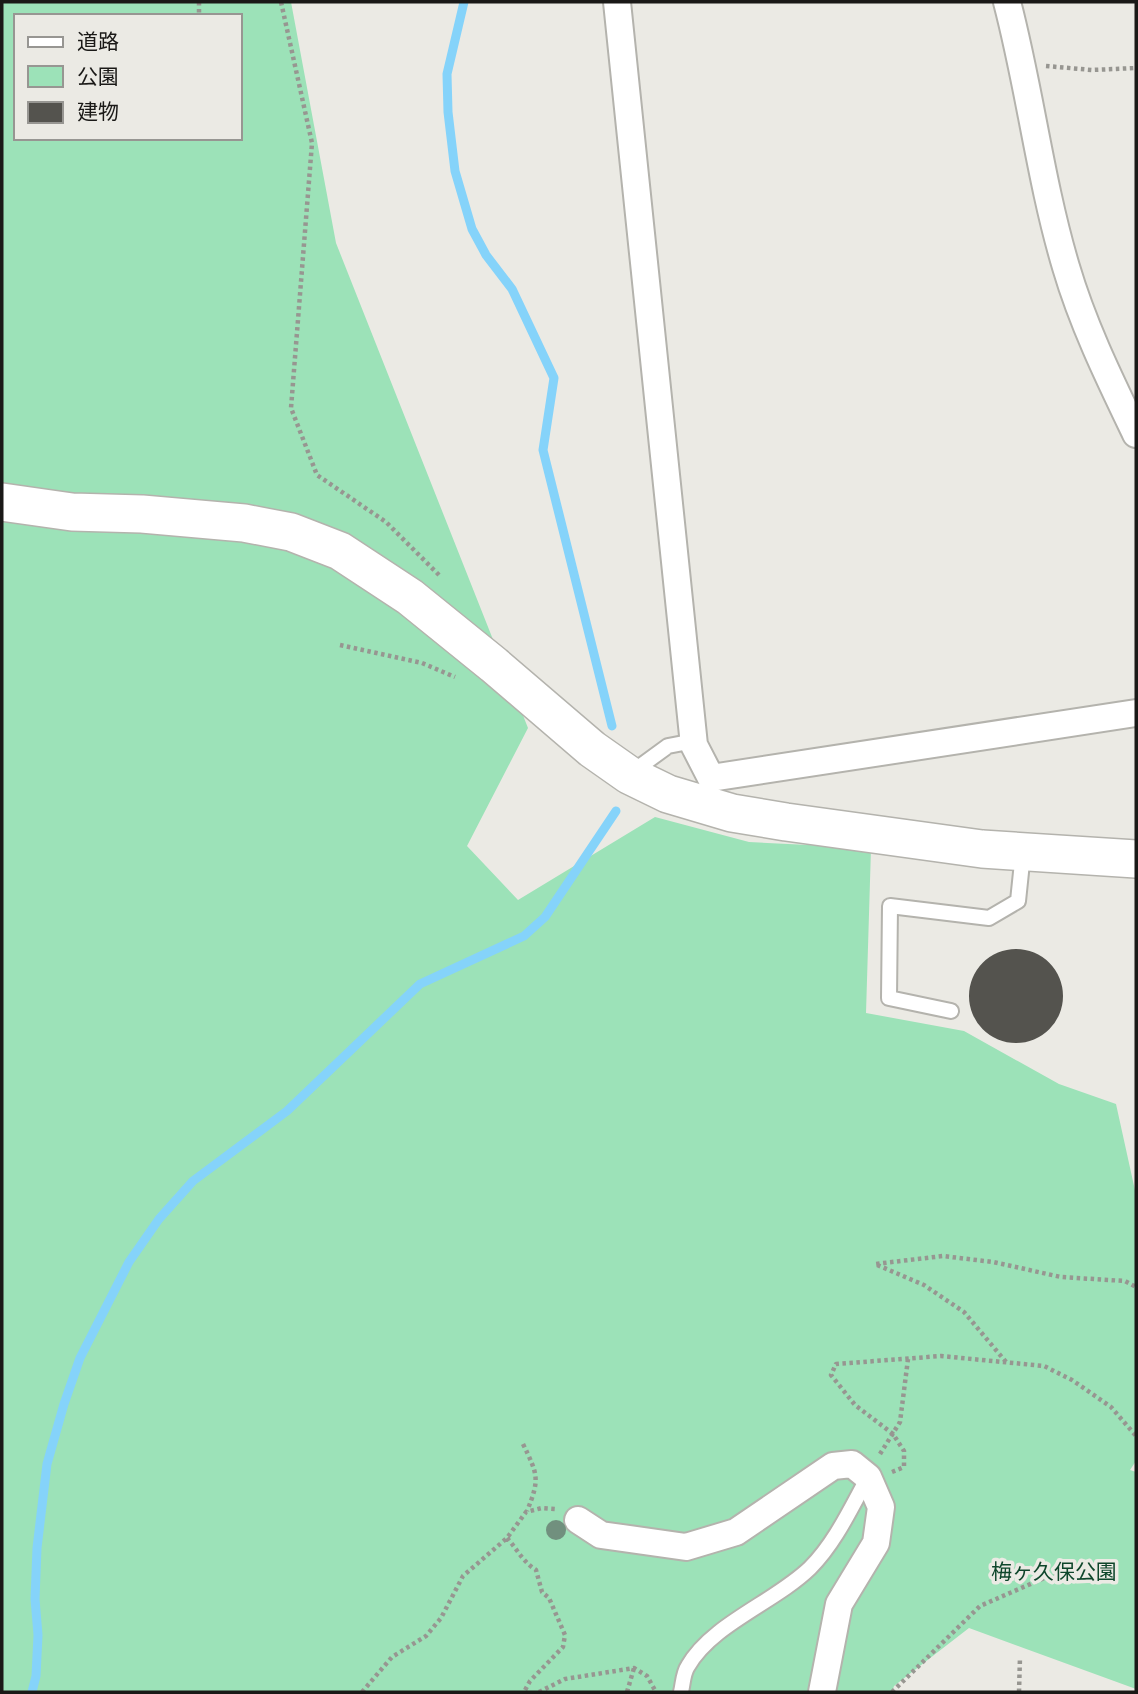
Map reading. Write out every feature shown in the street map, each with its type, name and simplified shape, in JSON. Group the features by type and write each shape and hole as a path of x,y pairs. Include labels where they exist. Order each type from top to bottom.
{"street":[{"path":"617,2 694,741 711,778 1136,713"},
{"path":"1007,2 1023,64 1047,195 1066,269 1098,354 1136,434"},
{"path":"2,502 72,512 142,514 244,523 291,532 340,551 410,597 592,749 629,775 668,794 733,813 969,848 1136,859"},
{"path":"578,1520 601,1535 686,1547 736,1532 833,1466 852,1464 868,1477 881,1507 876,1543 839,1604 822,1692"}],"lane":[{"path":"629,775 668,746 694,741"},
{"path":"951,1011 889,998 890,906 989,918 1018,901 1023,852"},
{"path":"681,1692 688,1666 713,1636 770,1599 810,1568 841,1527 868,1477"}],"path":[{"path":"281,2 312,143 291,408 317,475 386,522 442,579"},
{"path":"1023,64 1093,70 1136,68"},
{"path":"340,645 422,663 466,682"},
{"path":"1007,1363 964,1312 924,1285 874,1264 943,1256 993,1262 1062,1277 1125,1281 1136,1287"},
{"path":"868,1477 884,1476 904,1467 904,1451 893,1434 855,1405 831,1376 836,1364 941,1356 1044,1366 1072,1380 1111,1407 1136,1436"},
{"path":"868,1477 900,1422 908,1359"},
{"path":"362,1692 392,1657 426,1636 441,1618 463,1576 506,1538 526,1512 534,1493 537,1473 523,1444"},
{"path":"526,1512 542,1508 556,1509 578,1520"},
{"path":"506,1538 522,1554 526,1564 536,1570 542,1592 549,1598 565,1635 563,1647 530,1681 524,1692"},
{"path":"892,1692 980,1606 1058,1573"},
{"path":"1019,1692 1020,1657"},
{"path":"539,1692 565,1679 634,1668 647,1676 656,1692"},
{"path":"627,1692 634,1668"}],"green space":[{"name":"梅ヶ久保公園","path":"2,2 291,2 336,243 528,728 467,846 518,900 655,817 749,842 871,848 866,1013 964,1031 1059,1084 1116,1104 1136,1195 1136,1461 1130,1470 1136,1472 1136,1689 969,1628 894,1686 892,1692 2,1692"}],"building":[{"path":"1016,949 1034,952 1049,963 1060,978 1063,996 1060,1014 1049,1029 1034,1040 1016,1043 998,1040 983,1029 972,1014 969,996 972,978 983,963 998,952"}],"waterway":[{"path":"464,2 447,74 448,112 455,171 472,229 486,255 512,289 554,378 543,450 612,726"},
{"path":"32,1692 36,1676 38,1635 35,1599 37,1548 47,1464 80,1358 129,1262 159,1219 193,1181 287,1111 420,984 524,936 545,917 616,811"}]}
